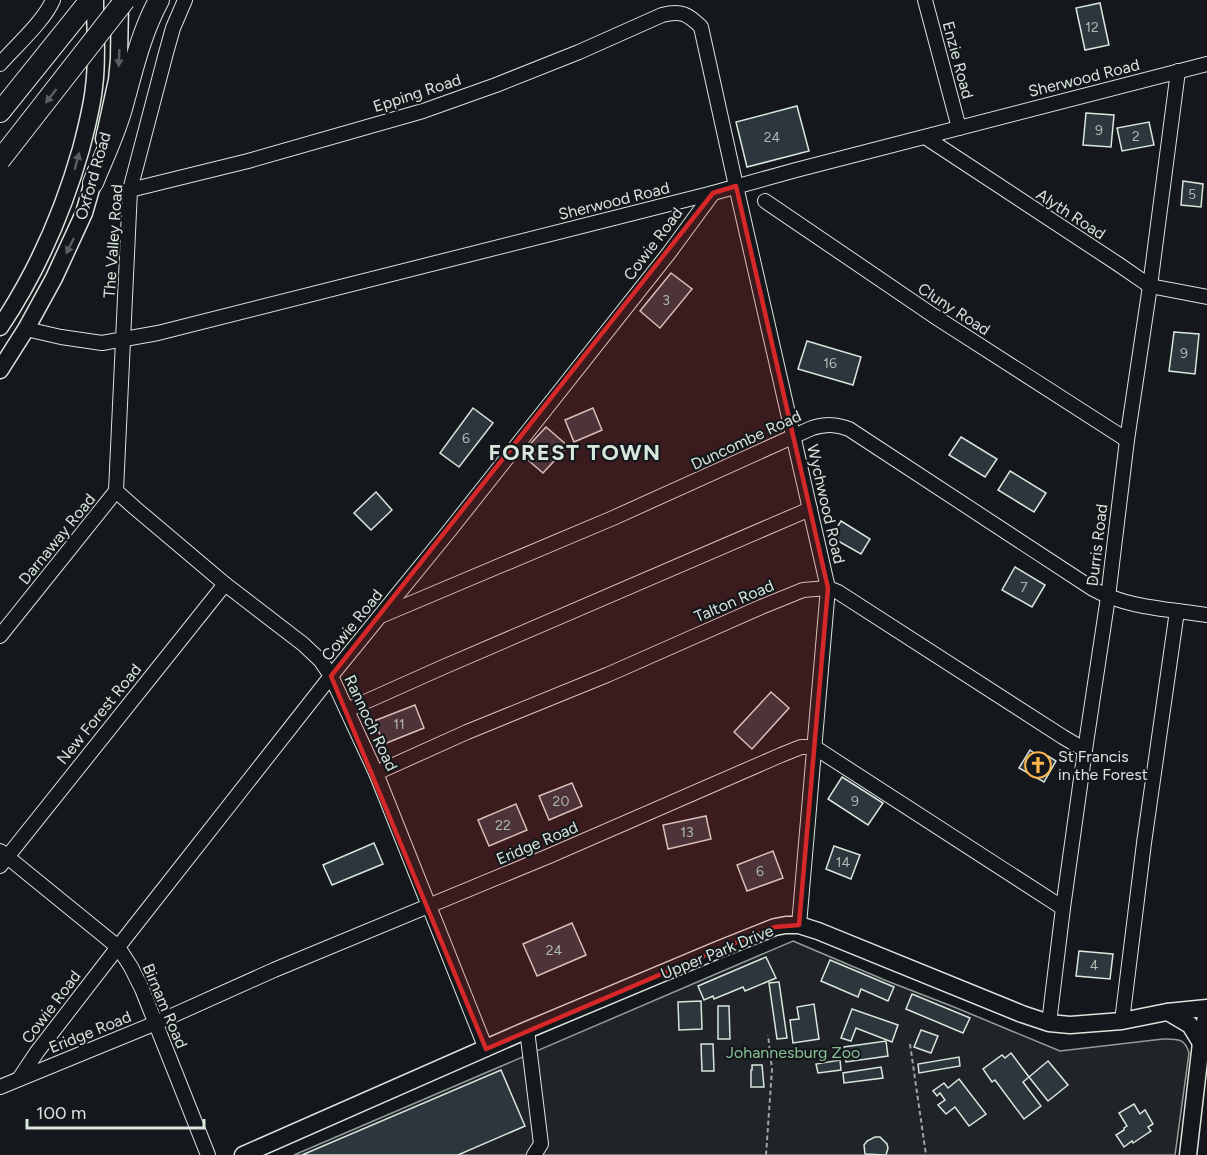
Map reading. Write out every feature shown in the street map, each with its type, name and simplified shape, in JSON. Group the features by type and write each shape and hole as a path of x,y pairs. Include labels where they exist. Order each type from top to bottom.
{"highway":[{"path":"0,112 90,0"},
{"path":"0,160 125,0"},
{"path":"93,183 123,107 144,35 159,0"}],"main road":[{"name":"Oxford Road","path":"0,327 36,266 53,230 84,138 94,88 95,0"},
{"name":"Oxford Road","path":"0,370 54,278 76,234 87,205 117,80 120,0"},
{"name":"Upper Park Drive","path":"243,1155 527,1030 720,949 786,925 799,925 818,931 1049,1023 1070,1025 1207,1009"},
{"path":"1188,1155 1207,1009"},
{"path":"1167,1012 1190,1025 1201,1043"}],"street":[{"path":"0,64 39,21 52,0"},
{"name":"The Valley Road","path":"116,491 130,190 168,45 185,0"},
{"name":"Enzie Road","path":"925,0 959,128"},
{"name":"Epping Road","path":"130,190 248,161 423,111 579,52 662,15 674,12 686,14 701,27"},
{"name":"Wychwood Road","path":"701,27 828,588 799,925"},
{"name":"Sherwood Road","path":"26,329 102,343 158,333 713,193 1207,64"},
{"name":"Durris Road","path":"1049,1023 1178,71"},
{"name":"Alyth Road","path":"925,137 1150,286 1207,297"},
{"name":"Cowie Road","path":"19,1079 118,947 669,253 713,193"},
{"name":"Cluny Road","path":"765,201 934,316 1127,440"},
{"name":"Duncombe Road","path":"381,616 612,518 812,428 827,424 849,429 1108,597 1124,602 1207,615"},
{"name":"Rannoch Road","path":"116,491 225,584 303,644 321,661 331,676 376,773 486,1048"},
{"name":"Darnaway Road","path":"0,636 116,491"},
{"path":"347,710 810,510"},
{"name":"New Forest Road","path":"3,858 225,584"},
{"path":"828,588 838,592 1085,750"},
{"name":"Talton Road","path":"376,773 467,732 607,675 803,590 828,588"},
{"path":"1122,1020 1177,611"},
{"name":"Eridge Road","path":"0,1087 549,856 781,754 801,747 814,747"},
{"path":"814,747 1063,908"},
{"name":"Birnam Road","path":"3,858 118,947 142,989 208,1155"},
{"path":"527,1030 541,1144 534,1155"}],"path":[{"path":"766,1155 772,1069 768,1035"},
{"path":"910,1044 926,1155"}],"highlighted area":[{"path":"736,186 828,588 799,925 775,927 486,1049 331,676 713,193"}],"green space":[{"name":"Johannesburg Zoo","path":"793,941 1060,1051 1163,1039 1176,1039 1183,1042 1189,1053 1175,1155 294,1155"}],"building":[{"path":"1100,3 1109,45 1085,50 1076,8"},
{"path":"797,106 809,151 747,167 736,122"},
{"path":"1086,113 1114,115 1111,147 1083,145"},
{"path":"1149,122 1154,145 1122,151 1117,128"},
{"path":"1183,181 1203,184 1201,207 1181,205"},
{"path":"671,273 692,289 660,328 640,311"},
{"path":"1174,332 1199,334 1195,374 1169,371"},
{"path":"807,341 861,357 853,385 798,369"},
{"path":"473,408 493,423 459,467 440,453"},
{"path":"593,408 602,430 574,442 565,420"},
{"path":"546,427 568,446 543,473 521,454"},
{"path":"961,437 997,459 985,477 949,455"},
{"path":"1010,471 1046,493 1034,512 998,490"},
{"path":"376,492 392,510 371,530 354,513"},
{"path":"841,521 870,539 861,554 831,537"},
{"path":"1015,567 1045,585 1032,607 1002,590"},
{"path":"771,692 789,708 752,749 734,732"},
{"path":"415,705 424,728 384,744 374,721"},
{"name":"St Francis in the Forest","path":"1030,750 1045,761 1048,756 1056,761 1044,782 1019,768"},
{"path":"842,777 883,803 868,825 828,799"},
{"path":"572,783 582,806 549,820 539,796"},
{"path":"516,804 527,830 489,846 478,820"},
{"path":"706,816 711,839 668,849 663,825"},
{"path":"374,843 383,864 332,885 323,865"},
{"path":"834,846 860,855 851,879 826,869"},
{"path":"773,851 783,878 747,891 737,865"},
{"path":"572,923 586,955 537,976 523,944"},
{"path":"1079,951 1113,954 1110,979 1076,976"},
{"path":"766,957 776,978 745,991 743,987 714,999 713,996 704,1000 698,986"},
{"path":"830,960 894,987 888,1001 861,989 858,997 821,981"},
{"path":"779,982 787,1038 777,1039 769,983"},
{"path":"912,994 970,1018 963,1033 906,1009"},
{"path":"701,1001 702,1029 679,1030 678,1002"},
{"path":"814,1004 819,1039 793,1043 790,1020 799,1019 797,1007"},
{"path":"718,1006 729,1006 730,1039 718,1039"},
{"path":"852,1009 898,1025 892,1042 856,1028 851,1041 841,1038"},
{"path":"921,1030 938,1036 931,1053 914,1047"},
{"path":"886,1041 888,1056 846,1062 844,1047"},
{"path":"701,1044 713,1044 714,1071 702,1071"},
{"path":"1011,1053 1029,1077 1023,1082 1041,1106 1024,1119 995,1080 992,1082 983,1069 1002,1055 1005,1058"},
{"path":"959,1057 960,1066 919,1073 918,1064"},
{"path":"840,1060 841,1070 818,1073 816,1064"},
{"path":"1048,1061 1068,1085 1048,1101 1029,1077"},
{"path":"752,1065 762,1065 764,1087 751,1087"},
{"path":"881,1067 883,1078 844,1083 843,1073"},
{"path":"501,1070 525,1126 458,1155 302,1155"},
{"path":"959,1079 986,1114 969,1126 955,1107 946,1114 938,1105 945,1100 940,1093 937,1096 933,1091 944,1083 948,1088"},
{"path":"1134,1104 1140,1114 1145,1110 1153,1124 1148,1127 1151,1131 1124,1147 1116,1135 1127,1126 1119,1113"},
{"path":"875,1137 880,1137 887,1144 886,1155 865,1154 864,1145"}],"place":[{"name":"St Francis in the Forest","path":"1038,765"}],"district":[{"name":"FOREST TOWN","path":"575,452"}]}
